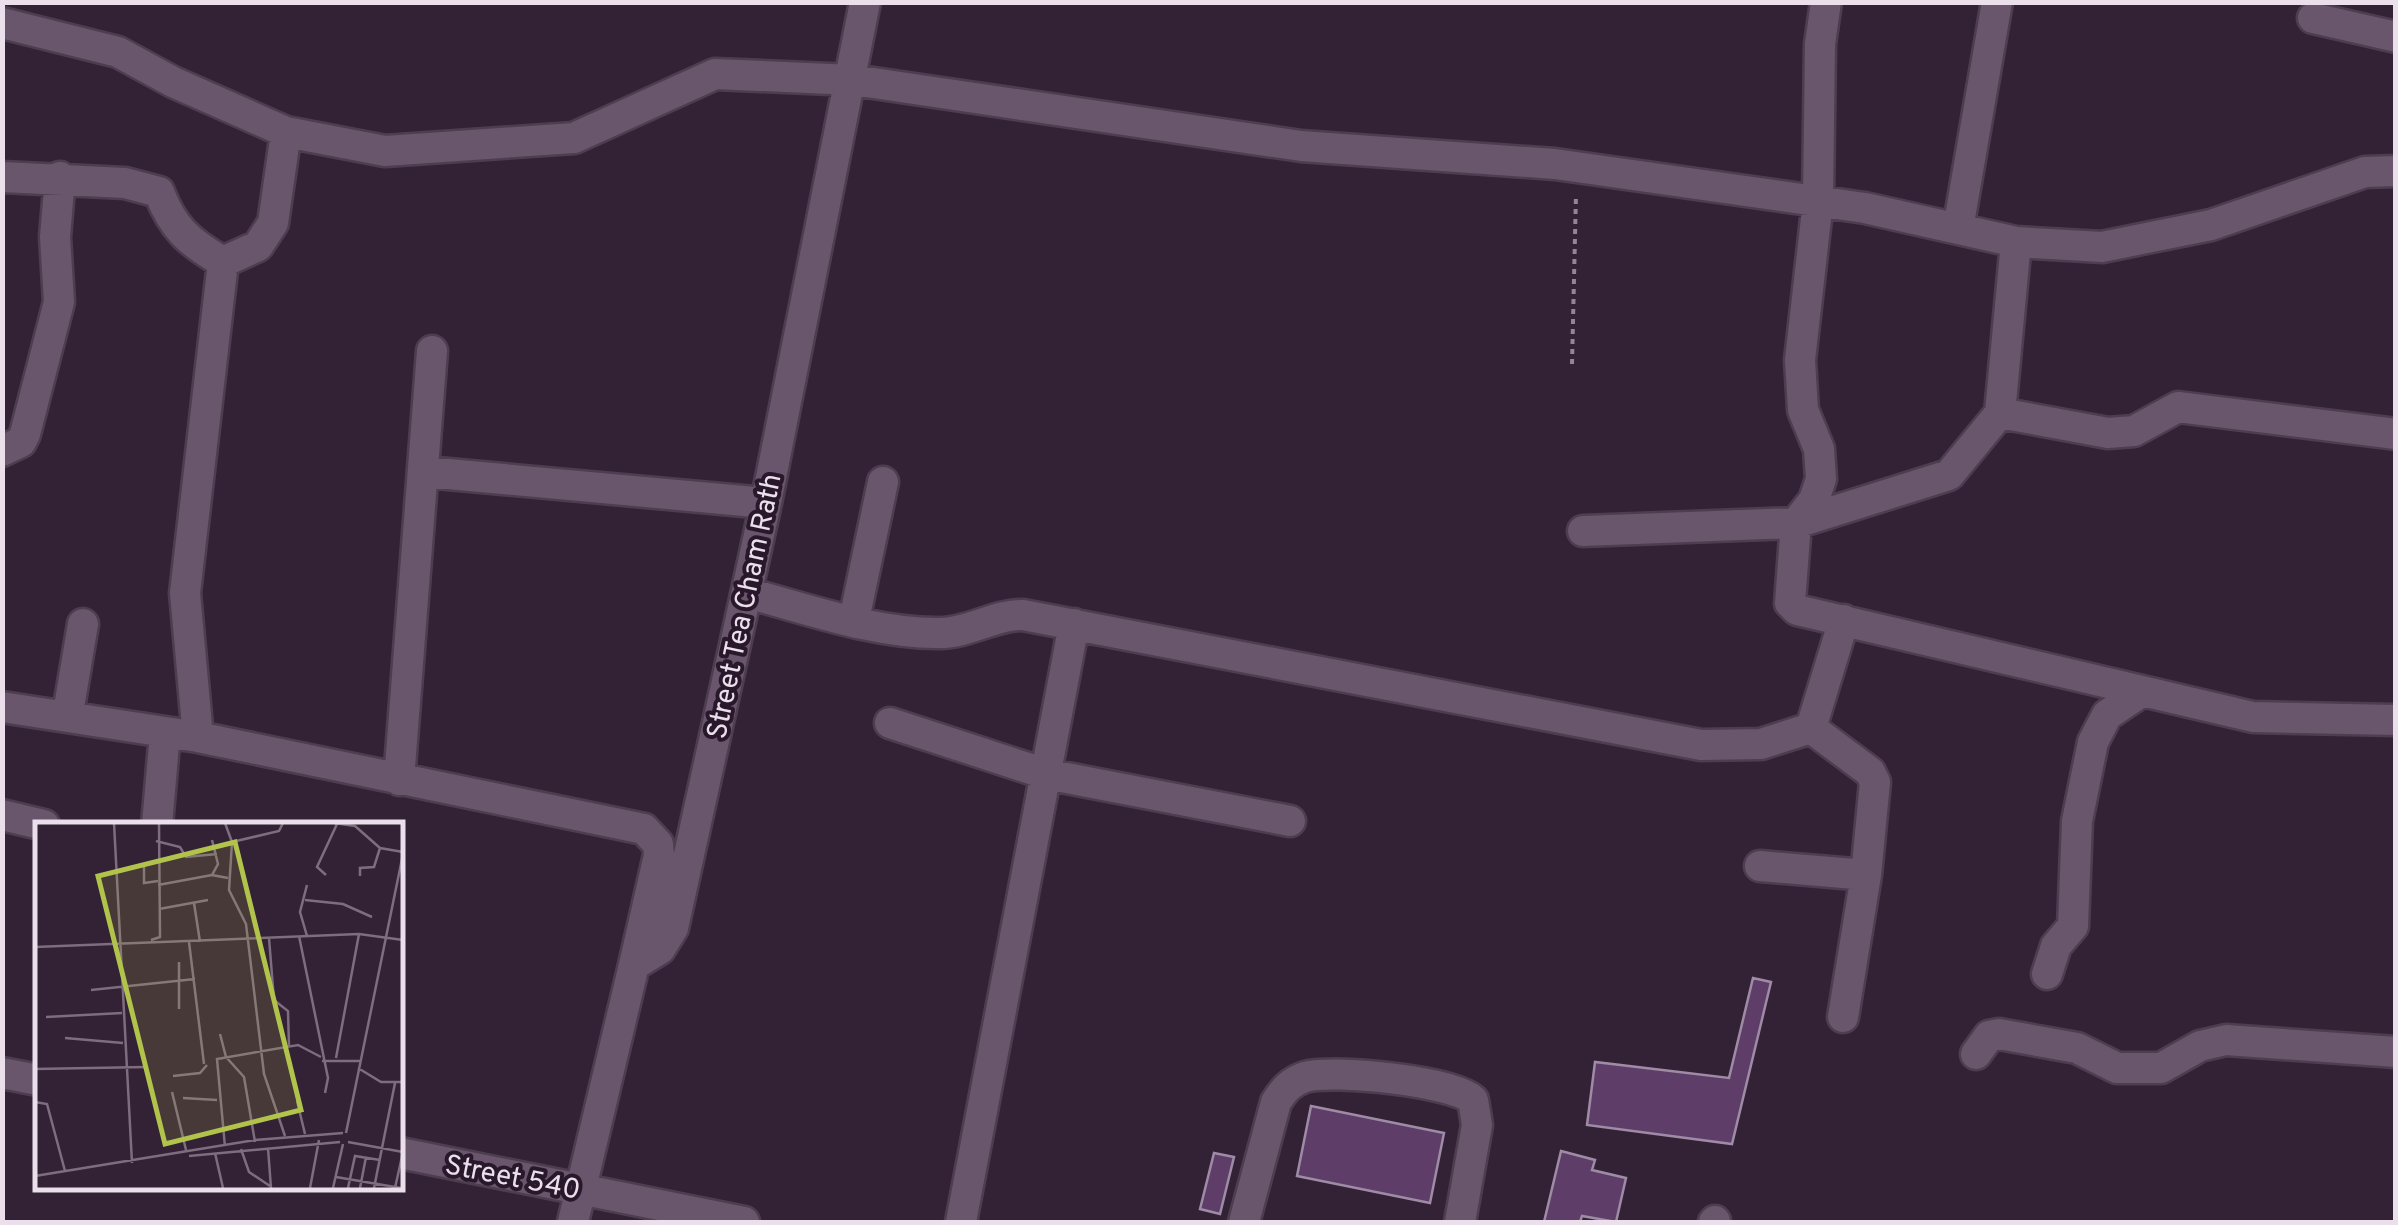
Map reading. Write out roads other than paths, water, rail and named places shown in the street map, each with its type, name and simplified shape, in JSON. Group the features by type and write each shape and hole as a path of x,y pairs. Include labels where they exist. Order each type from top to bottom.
{"street":[{"name":"Street Tea Cham Rath","path":"634,965 660,949 672,928 766,503 866,2"},
{"path":"1826,2 1820,44 1818,201 1800,360 1803,410 1819,449 1821,480 1814,500 1796,523 1790,604 1798,610 2138,694 2253,717 2396,720"},
{"path":"1958,229 1997,2"},
{"path":"2313,18 2396,37"},
{"path":"2,23 118,52 172,82 286,132 385,151 574,138 715,74 852,80 1301,146 1577,168 1818,201 2016,242 2102,247 2211,226 2365,172 2396,171"},
{"path":"224,262 258,246 273,223 286,132"},
{"path":"2,177 125,183 159,192 168,217 186,241 224,262"},
{"path":"2,451 21,442 58,302 55,237 60,177"},
{"path":"1582,531 1796,523 1949,475 2000,413 2016,242"},
{"path":"198,737 185,594 224,262"},
{"path":"398,780 426,472 432,351"},
{"path":"2000,413 2108,433 2134,431 2178,407 2396,434"},
{"path":"426,472 766,503"},
{"path":"854,620 883,482"},
{"path":"747,593 854,620 936,633 970,631 1012,615 1074,624 1701,744 1761,744 1811,728"},
{"path":"1811,728 1844,620"},
{"path":"68,714 84,624"},
{"path":"961,1222 1074,624"},
{"path":"2047,974 2056,946 2073,926 2077,821 2093,742 2107,715 2138,694"},
{"path":"2,707 68,714 198,737 644,830 654,836 659,855 574,1222"},
{"path":"890,724 1046,774 1290,821"},
{"path":"1811,728 1870,772 1874,782 1866,875 1843,1017"},
{"path":"156,822 165,732"},
{"path":"2,815 35,823"},
{"path":"1760,866 1866,875"},
{"path":"1976,1054 1990,1036 1999,1034 2077,1048 2117,1068 2161,1068 2200,1046 2226,1040 2396,1052"},
{"path":"2,1073 35,1079"},
{"path":"1244,1222 1276,1102 1286,1086 1308,1076 1368,1077 1450,1089 1474,1100 1477,1125 1460,1222"},
{"name":"Street 540","path":"402,1154 744,1222"}]}
